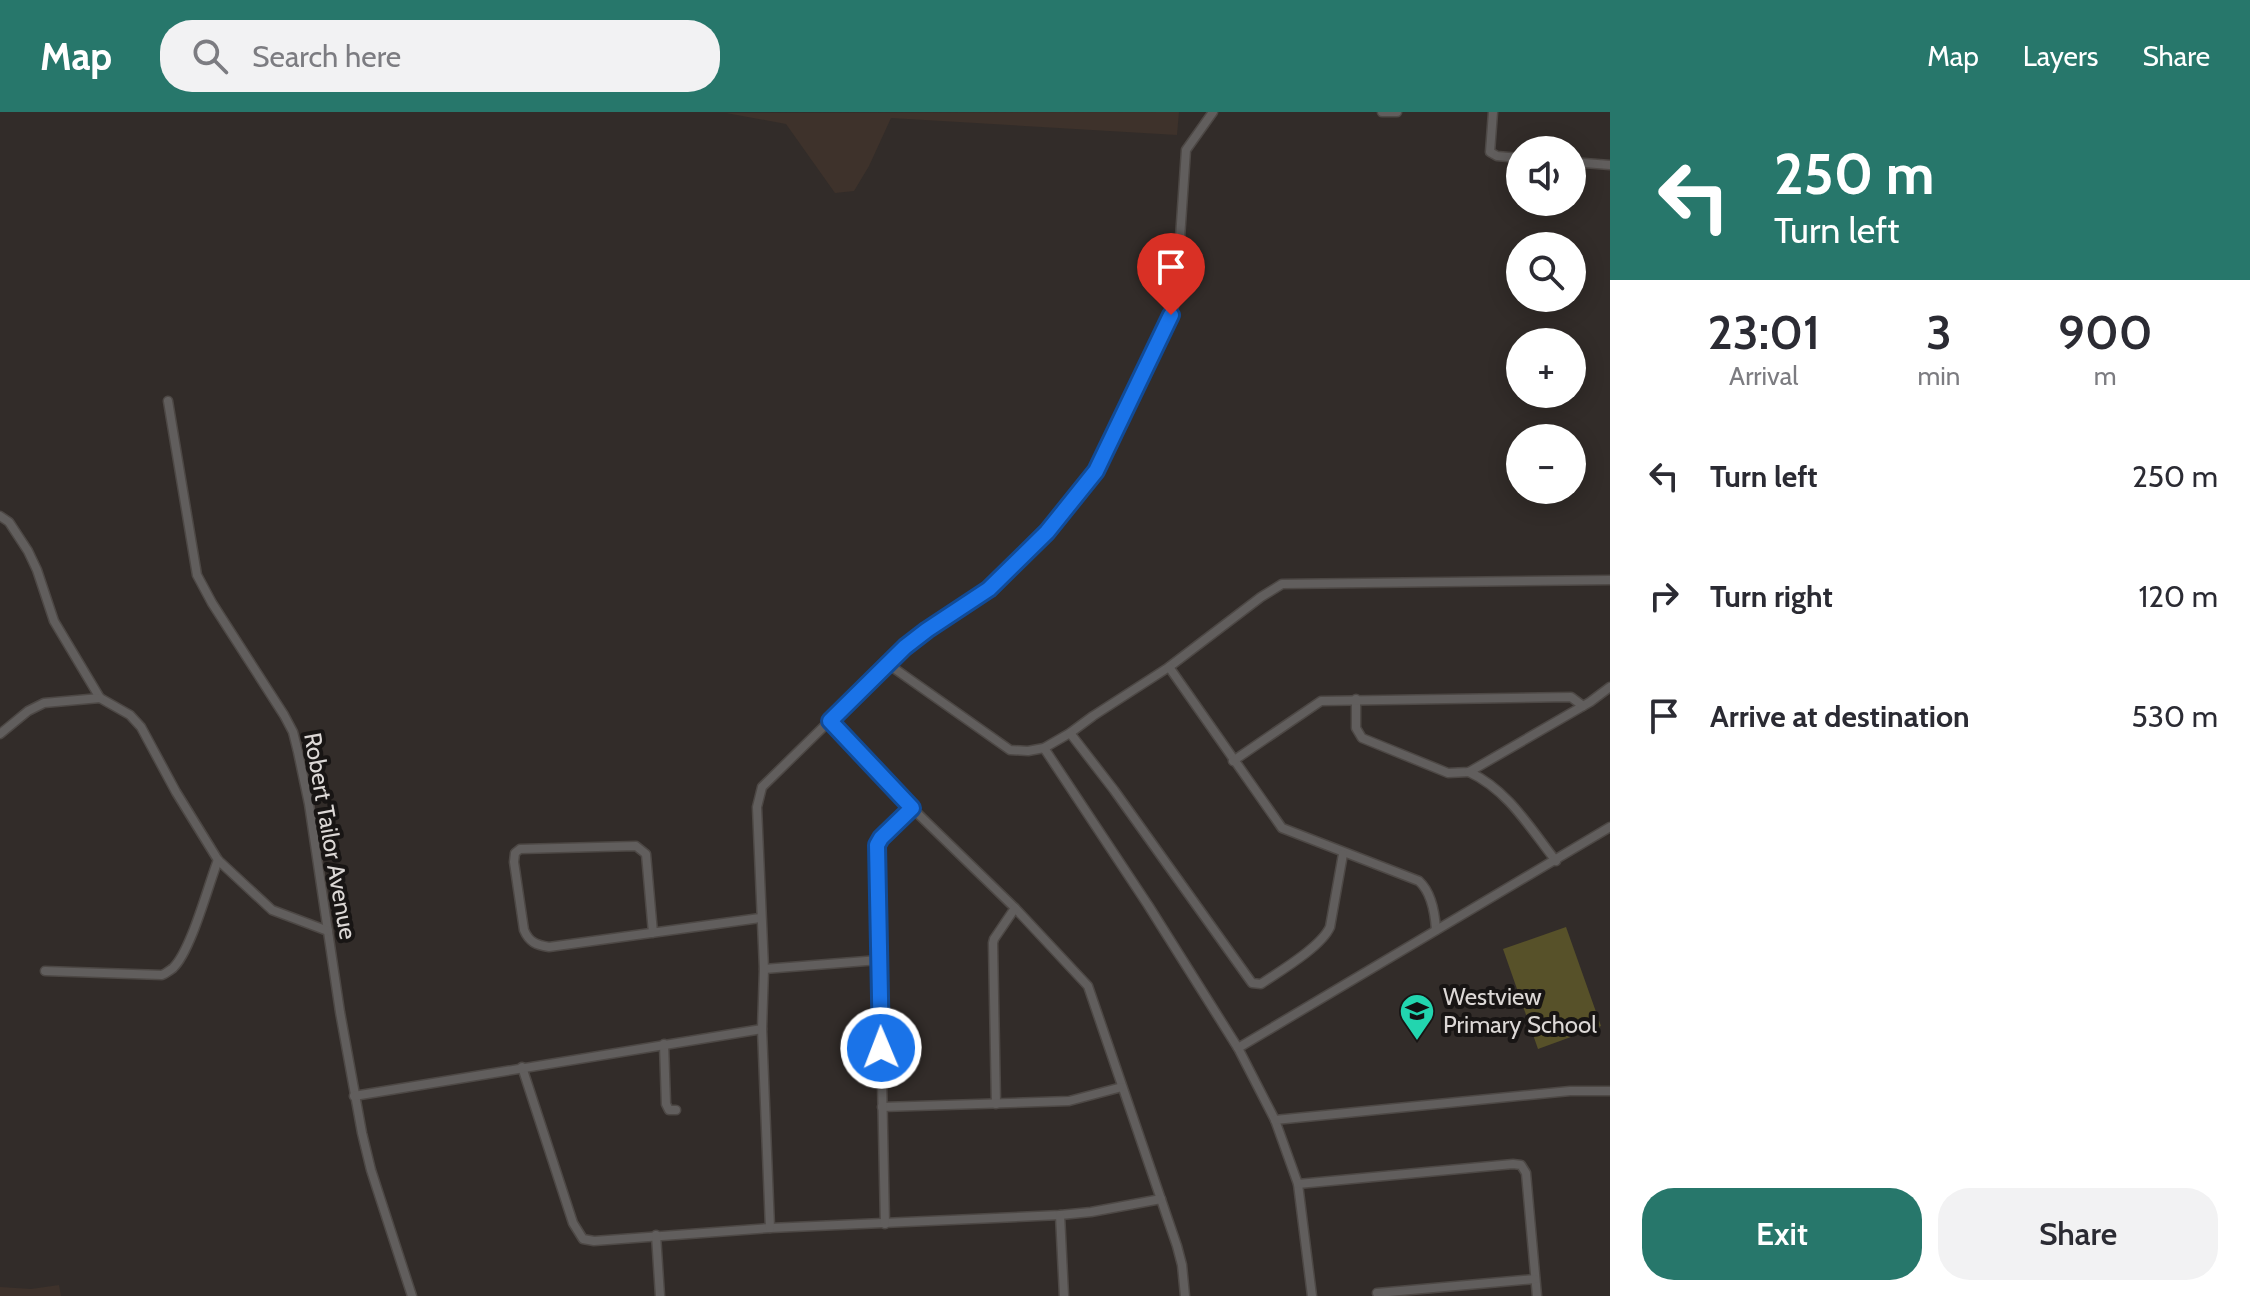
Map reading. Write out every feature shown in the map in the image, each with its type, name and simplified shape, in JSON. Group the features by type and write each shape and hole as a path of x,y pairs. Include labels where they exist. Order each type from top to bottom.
{"street":[{"path":"770,1228 757,807 762,787 927,630 994,585 1047,532 1096,471 1174,306 1186,150 1213,112"},
{"path":"1382,112 1397,112"},
{"path":"1493,112 1490,152 1506,157"},
{"path":"1586,163 1610,165"},
{"name":"Robert Tailor Avenue","path":"168,401 197,575 293,732 309,804 354,1096 371,1170 412,1296"},
{"path":"0,516 9,522 28,551 54,621 100,698 130,715 141,727 218,860 272,910 328,931"},
{"path":"888,664 1010,750 1028,751 1044,748 1070,733 1169,667 1282,584 1610,580"},
{"path":"1169,667 1282,828 1419,881 1424,885 1435,916 1436,930"},
{"path":"1356,699 1356,728 1362,738 1448,773 1469,772 1610,687"},
{"path":"1233,761 1317,703 1329,700 1571,697 1583,706"},
{"path":"0,734 28,711 44,703 100,698"},
{"path":"830,721 1088,986 1182,1265 1185,1296"},
{"path":"1070,733 1252,983 1261,984 1326,935 1343,854"},
{"path":"1044,748 1238,1048 1275,1120 1298,1184 1312,1296"},
{"path":"1469,772 1504,795 1556,861"},
{"path":"885,1224 877,845 912,808"},
{"path":"1238,1048 1610,827"},
{"path":"653,933 646,854 636,846 520,849 515,853 524,930 536,945 549,947 653,933 760,918"},
{"path":"45,971 162,975 173,969 194,928 218,860"},
{"path":"996,1104 993,943 1015,908"},
{"path":"764,969 879,960"},
{"path":"354,1096 762,1029"},
{"path":"664,1044 666,1104 669,1110 676,1110"},
{"path":"522,1067 576,1231 583,1239 594,1241 770,1228 1060,1215 1161,1199"},
{"path":"882,1107 1077,1100 1122,1087"},
{"path":"1275,1120 1570,1091 1610,1091"},
{"path":"1298,1184 1521,1165 1526,1173 1537,1296"},
{"path":"1060,1215 1064,1296"},
{"path":"656,1235 660,1296"},
{"path":"1377,1293 1535,1279"}],"shaded area":[{"path":"1179,112 1177,135 891,118 854,191 835,193 786,124 726,113"},
{"path":"1566,927 1601,1026 1538,1049 1503,949"},
{"path":"59,1285 61,1296 0,1296 0,1287 31,1289"}],"place":[{"name":"Westview Primary School","path":"1417,1042"}],"route":[{"path":"881,1048 877,845 912,808 830,721 905,647 989,589 1047,532 1096,471 1171,315"}]}
